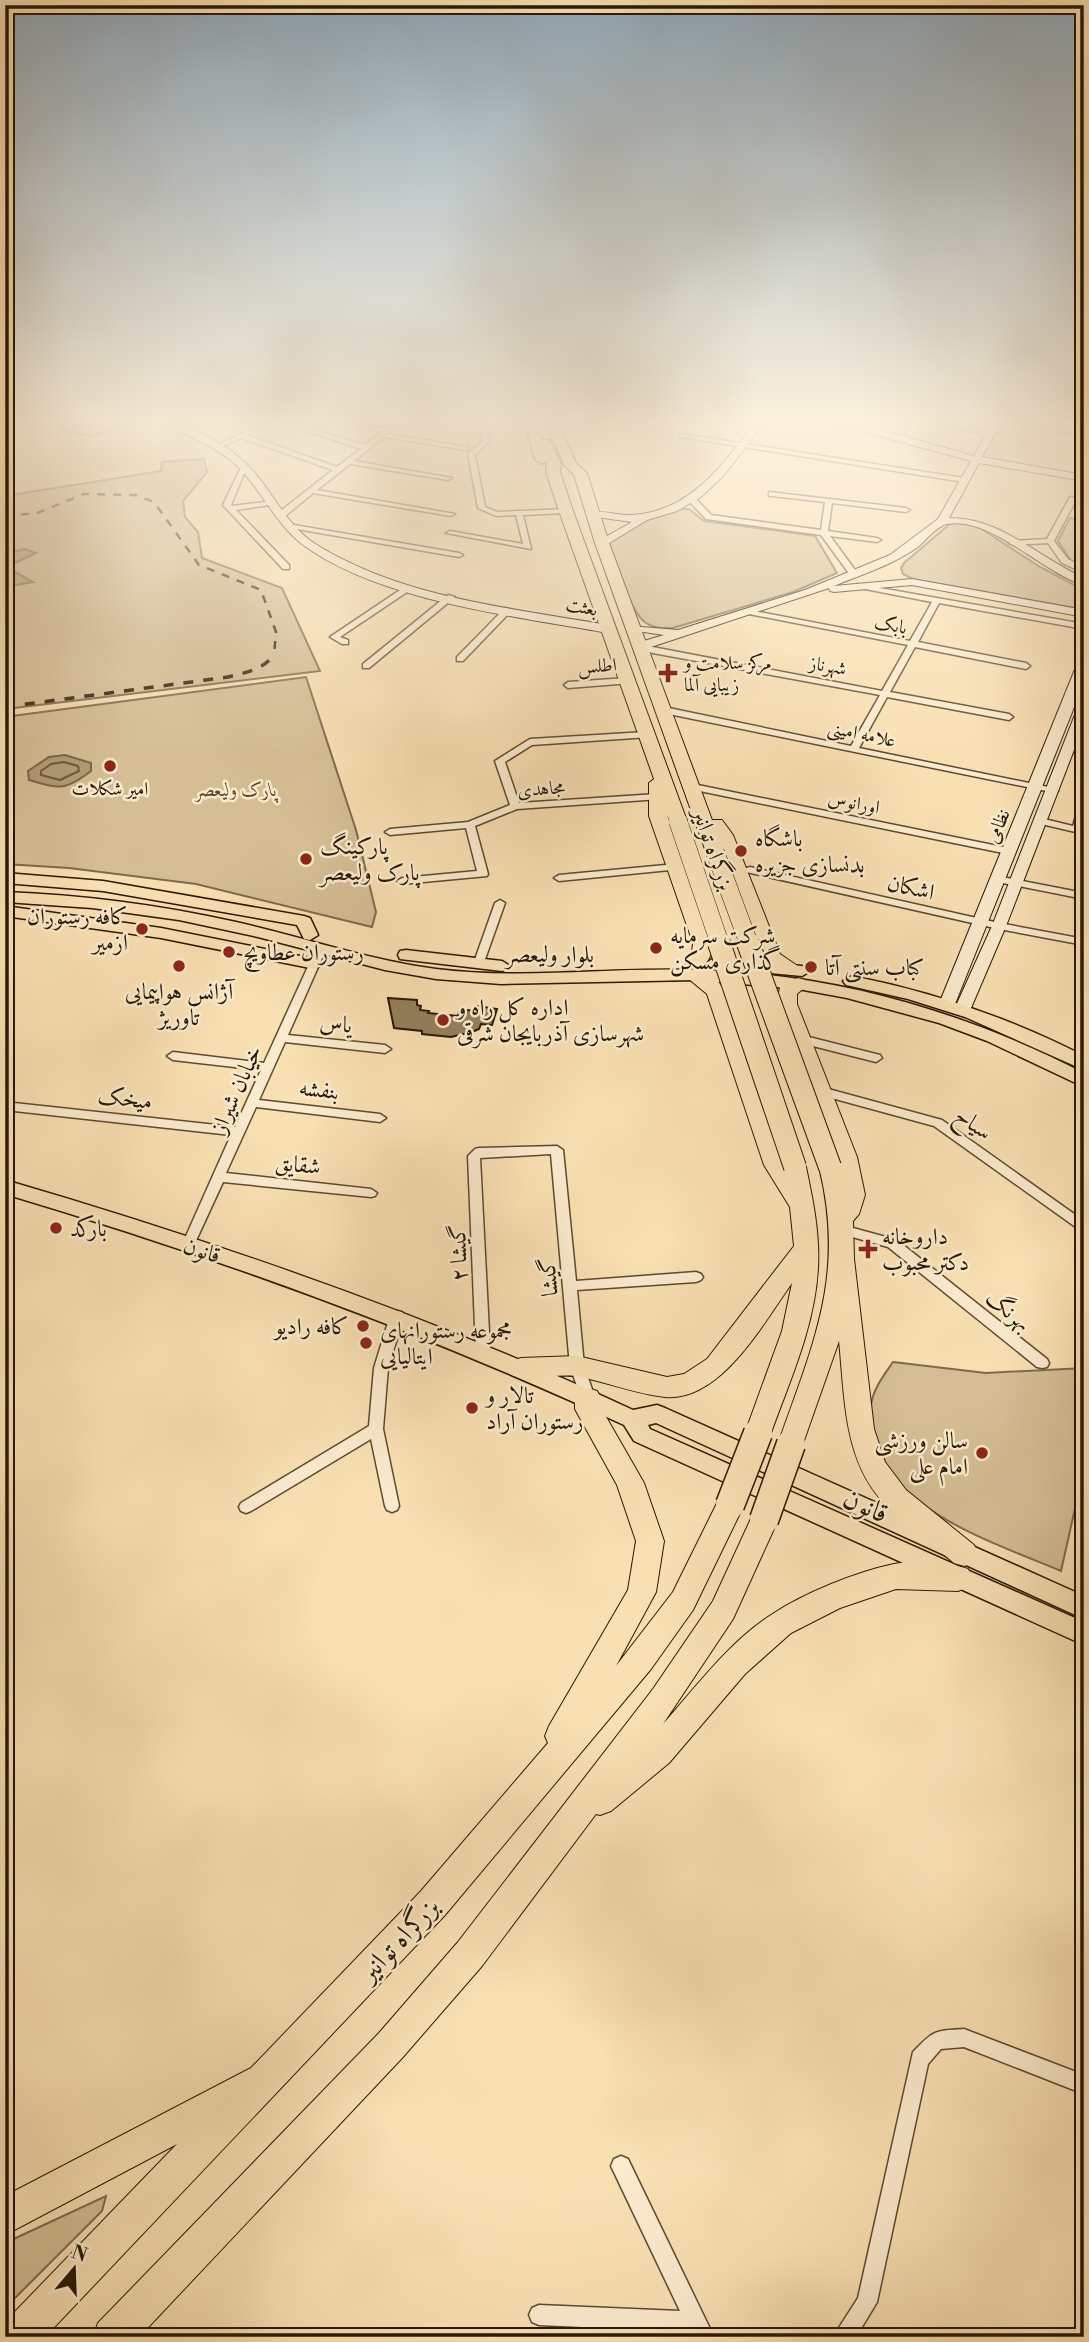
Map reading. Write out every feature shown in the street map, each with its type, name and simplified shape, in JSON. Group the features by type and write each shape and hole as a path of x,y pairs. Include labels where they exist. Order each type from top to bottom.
{"highway":[{"name":"بزرگراه توانیر","path":"18,2337 433,1903 641,1659 683,1601 730,1505 798,1320 806,1269 803,1213 795,1167 678,821 574,533"},
{"name":"بزرگراه توانیر","path":"573,1821 664,1699 723,1611 764,1520 791,1444 834,1314 842,1259 842,1230 830,1167 599,533"},
{"path":"659,773 658,816 703,943 702,954 695,969 718,994 775,1165 803,1213"},
{"path":"694,790 724,835 771,957 795,977 788,992 787,1004 846,1157 853,1195 842,1230"},
{"path":"703,943 735,950 751,947 762,939"},
{"path":"722,1009 735,1001 752,998 787,1004"},
{"path":"521,1368 577,1366 667,1387 690,1383 716,1366 805,1249"},
{"path":"842,1259 861,1429 873,1467 896,1498 961,1566"},
{"path":"537,1778 642,1592 650,1541 635,1495 588,1409 588,1398"},
{"path":"112,2337 391,2045 470,1954 573,1821 658,1753 735,1664 781,1624 831,1598 896,1576 961,1566"},
{"path":"5,2216 270,2075"}],"main road":[{"name":"بعثت","path":"298,533 309,545 331,557 409,589 608,629"},
{"path":"602,543 619,533"},
{"path":"641,647 810,592 894,557 930,533"},
{"path":"997,533 1084,582"},
{"path":"894,557 896,572 912,582"},
{"path":"810,592 912,582 1082,614"},
{"path":"634,628 687,631"},
{"name":"نظامی","path":"955,1006 997,878 1065,715 1084,662"},
{"path":"1065,715 1083,715"},
{"name":"نظامی","path":"955,1006 999,926 1083,715"},
{"path":"1009,848 1030,848"},
{"path":"5,878 103,886 304,921 310,935"},
{"name":"بلوار ولیعصر","path":"5,888 144,902 373,950 478,965 695,969 871,984 955,1006 1047,1044 1081,1072"},
{"name":"بلوار ولیعصر","path":"5,897 81,901 141,910 235,927 318,957 434,974 473,978 567,979 695,969"},
{"path":"5,911 81,919 318,957"},
{"name":"بلوار ولیعصر","path":"795,977 940,1018 1081,1072"},
{"name":"قانون","path":"5,1187 188,1245 397,1316 483,1350 632,1419 642,1435 961,1566 1084,1608"},
{"name":"قانون","path":"961,1566 1084,1634"}],"street":[{"path":"253,533 286,567"},
{"path":"333,533 459,555"},
{"path":"452,533 528,547 524,533"},
{"path":"824,533 854,574"},
{"path":"826,533 877,540"},
{"path":"1050,541 1054,533"},
{"path":"1013,543 1050,541"},
{"path":"1050,541 1065,561 1084,571"},
{"path":"860,586 1084,627"},
{"path":"345,642 334,637 409,589"},
{"path":"366,666 451,597"},
{"path":"855,749 937,600"},
{"path":"460,659 508,610"},
{"name":"بابک","path":"750,612 1026,666"},
{"name":"شهرناز","path":"641,647 1009,717"},
{"name":"اطلس","path":"568,685 628,681"},
{"name":"علامه امینی","path":"664,710 1053,791"},
{"path":"515,806 500,761 530,742 646,736"},
{"name":"اورانوس","path":"694,790 1009,848"},
{"name":"مجاهدی","path":"390,832 470,825 515,806 657,797"},
{"path":"1041,821 1080,830 1084,806"},
{"path":"402,881 484,874 470,825"},
{"path":"559,878 676,867"},
{"name":"اشکان","path":"750,870 999,926 1084,942"},
{"path":"997,878 1084,897"},
{"path":"478,965 500,904"},
{"name":"خیابان شیراز","path":"188,1245 318,957"},
{"name":"یاس","path":"282,1038 385,1049"},
{"path":"801,1039 876,1058"},
{"path":"173,1056 267,1067"},
{"name":"سیاح","path":"821,1091 938,1123 1084,1228"},
{"name":"بنفشه","path":"252,1103 380,1118"},
{"name":"میخک","path":"5,1106 240,1132"},
{"name":"گیشا","path":"475,1153 557,1150 577,1366 588,1398"},
{"name":"گیشا ۲","path":"475,1153 483,1350"},
{"name":"شقایق","path":"220,1177 371,1193"},
{"name":"بهرنگ","path":"842,1230 892,1243 1042,1363"},
{"path":"570,1286 696,1277"},
{"path":"392,1506 376,1429 382,1368 397,1316"},
{"path":"246,1507 376,1429"},
{"path":"843,2337 867,2302 920,2059 937,2040 964,2038 1084,2085"},
{"path":"621,2166 701,2330"},
{"path":"539,2315 701,2330"}],"green space":[{"path":"5,533 198,533 202,558 282,588 320,671 5,709"},
{"path":"621,533 795,533 815,536 837,573 793,592 673,628 659,628 646,623 634,608 609,542"},
{"path":"939,533 988,533 1040,567 1084,590 1084,607 1075,608 913,579 903,574 901,568"},
{"path":"1062,533 1084,533 1084,567 1071,561 1058,541"},
{"name":"پارک ولیعصر","path":"306,677 356,830 376,912 372,927 196,884 69,868 5,864 5,717"},
{"name":"سالن ورزشی امام علی","path":"893,1362 986,1373 1084,1368 1084,1468 1061,1571 967,1531 936,1514 908,1493 887,1468 873,1439 871,1405 876,1388"},
{"path":"106,2196 102,2211 5,2308 5,2243"}],"water":[{"path":"24,549 36,553 13,564 13,571 33,582 5,587 5,554"},
{"path":"65,755 91,763 91,771 75,782 62,786 29,780 28,771 49,757"}],"building":[{"name":"اداره کل راه و شهرسازی آذربایجان شرقی","path":"388,998 417,1000 417,1005 421,1006 420,1010 429,1011 428,1013 458,1016 459,1012 475,1011 477,1006 497,1009 492,1025 481,1024 479,1029 451,1037 394,1028"}],"railway":[{"path":"176,533 199,565 261,590 276,632 274,654"},
{"path":"5,707 228,677 260,667 274,654"}],"place":[{"name":"مرکز سلامت و زیبایی آلما","path":"668,673"},
{"name":"امیر شکلات","path":"110,766"},
{"name":"باشگاه بدنسازی جزیره","path":"741,851"},
{"name":"پارکینگ پارک ولیعصر","path":"306,859"},
{"name":"کافه رستوران ازمیر","path":"142,929"},
{"name":"شرکت سرمایه گذاری مسکن","path":"656,948"},
{"name":"رستوران عطاویچ","path":"229,952"},
{"name":"آژانس هواپیمایی تاوریژ","path":"179,966"},
{"name":"کباب سنتی آتا","path":"811,967"},
{"name":"اداره کل راه و شهرسازی آذربایجان شرقی","path":"443,1020"},
{"name":"بارکد","path":"56,1228"},
{"name":"داروخانه دکتر محبوب","path":"868,1249"},
{"name":"کافه رادیو","path":"363,1326"},
{"name":"مجموعه رستورانهای ایتالیایی","path":"366,1343"},
{"name":"تالار و رستوران آراد","path":"472,1408"},
{"name":"سالن ورزشی امام علی","path":"982,1453"}]}
